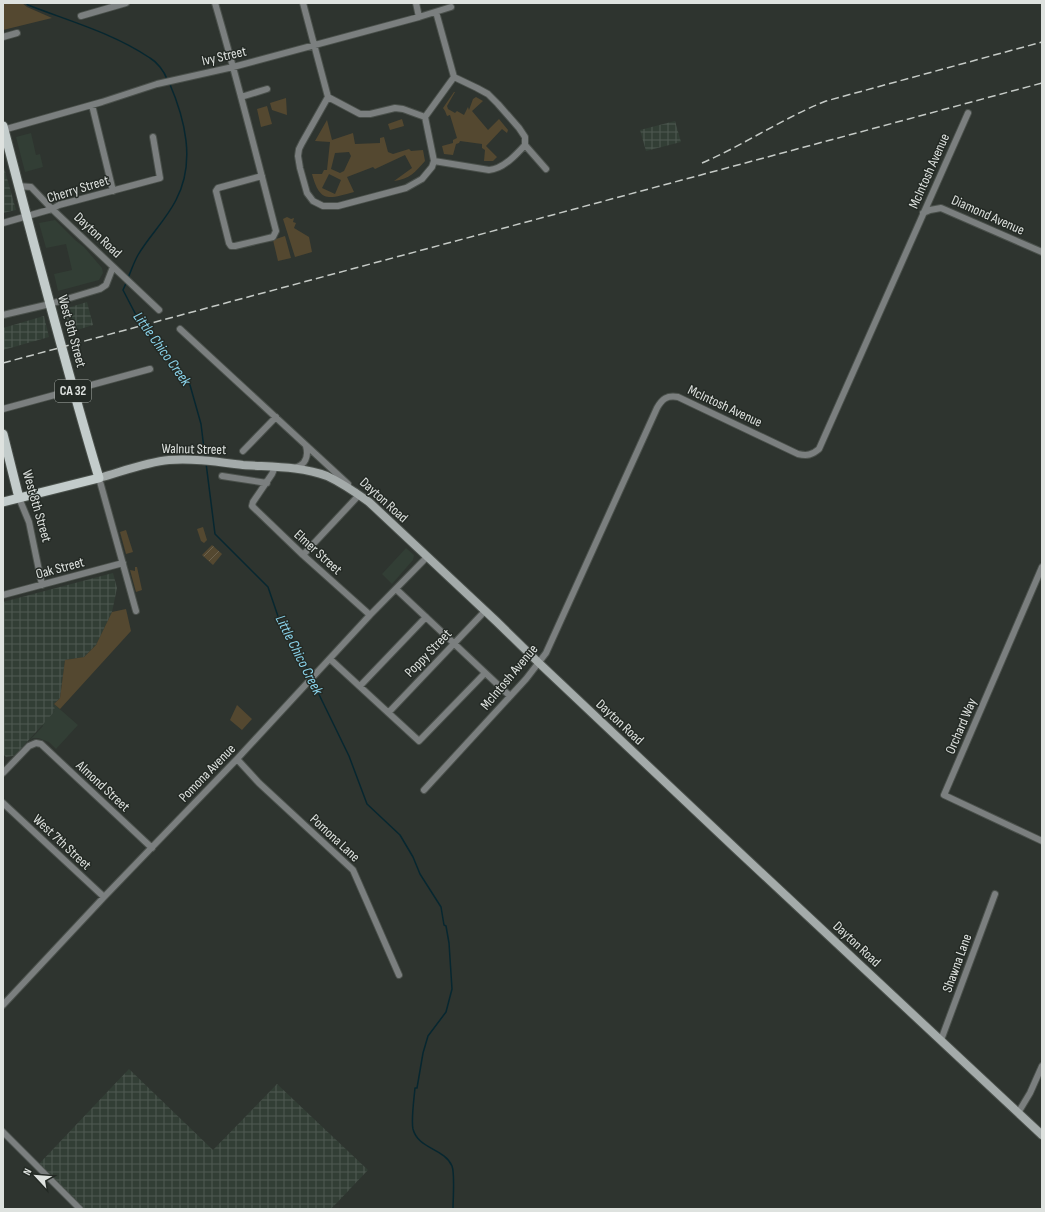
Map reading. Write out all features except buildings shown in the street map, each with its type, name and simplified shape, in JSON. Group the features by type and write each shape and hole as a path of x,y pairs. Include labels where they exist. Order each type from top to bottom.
{"main road":[{"name":"West 9th Street","path":"3,129 62,347 72,390 98,478"},
{"name":"West 8th Street","path":"3,434 19,498"},
{"name":"Walnut Street","path":"3,502 98,478"}],"street":[{"path":"80,16 117,4 126,3"},
{"path":"215,3 245,109 276,231 273,237 231,246 216,191 218,188 262,176"},
{"path":"303,3 328,97 302,143 298,156 307,193 317,204 323,206 338,206 406,188 420,181 432,167 434,161 425,117 454,77"},
{"path":"416,3 419,17"},
{"name":"Ivy Street","path":"3,129 92,105 157,84 233,67 451,7"},
{"path":"436,12 454,77 482,91 498,104 525,137 525,146 546,169"},
{"path":"3,37 17,33"},
{"path":"241,97 267,89"},
{"path":"328,97 360,114 370,114 394,108 403,109 425,117"},
{"path":"92,105 113,191"},
{"name":"McIntosh Avenue","path":"424,790 539,663 552,643 660,402 669,396 678,397 790,450 804,455 810,455 819,449 968,113"},
{"name":"Cherry Street","path":"3,223 52,209 59,205 160,178 153,137"},
{"path":"434,161 494,170 525,146"},
{"name":"Dayton Road","path":"18,186 31,187 52,209 159,310"},
{"name":"Diamond Avenue","path":"923,213 941,208 1042,252"},
{"path":"3,315 50,304 100,289 106,284 113,267"},
{"name":"Dayton Road","path":"180,329 359,495 369,502 741,854 1042,1135"},
{"path":"3,409 150,369"},
{"path":"243,450 276,417"},
{"path":"293,469 302,465 306,460 307,451 305,445"},
{"name":"Walnut Street","path":"98,478 155,462 170,460 212,462 303,470 327,476 359,495"},
{"path":"222,476 267,483 275,467"},
{"name":"West 9th Street","path":"98,478 136,611"},
{"name":"Elmer Street","path":"267,483 252,504 254,508 303,555 370,615"},
{"path":"303,555 359,495"},
{"name":"West 8th Street","path":"19,498 29,522 42,585"},
{"name":"Pomona Avenue","path":"3,1005 237,759 370,615 427,557"},
{"name":"Oak Street","path":"3,595 123,563"},
{"name":"Orchard Way","path":"1042,567 944,795 1042,841"},
{"path":"396,589 510,696"},
{"name":"Poppy Street","path":"389,712 485,611"},
{"path":"360,686 426,617"},
{"path":"330,659 389,712"},
{"name":"McIntosh Avenue","path":"389,712 419,741 485,673"},
{"name":"Almond Street","path":"3,773 28,746 36,743 44,747 152,848"},
{"name":"Pomona Lane","path":"237,759 259,783 354,870 399,976"},
{"name":"West 7th Street","path":"3,803 104,898"},
{"name":"Shawna Lane","path":"941,1040 995,894"},
{"path":"1018,1113 1040,1078 1042,1066"},
{"path":"3,1132 80,1209"}],"shaded area":[{"path":"3,3 22,3 27,7 52,18 3,30"},
{"path":"454,92 447,106 448,109 455,113 457,111 464,115 468,107 469,110 473,99 476,97 483,101 472,111 488,130 499,119 508,130 507,133 502,129 486,146 497,157 493,161 484,161 485,150 482,148 482,144 460,141 456,144 453,155 444,154 442,146 453,143 453,140 457,138 450,115 447,116 443,108"},
{"path":"286,98 287,115 272,110 270,103"},
{"path":"267,106 272,124 261,127 257,109"},
{"path":"402,119 404,126 390,130 388,124"},
{"path":"327,120 332,140 353,133 355,144 380,143 380,138 384,137 388,152 393,154 409,149 411,151 423,150 425,161 408,177 394,181 412,168 405,155 375,169 373,167 347,177 354,192 331,197 322,194 318,190 312,174 322,174 324,170 327,170 330,142 315,141","holes":["349,152 351,156 344,171 340,173 331,169 335,153","329,174 341,180 335,194 322,188"]},
{"path":"675,121 681,142 646,151 640,130"},
{"path":"31,133 36,155 40,154 43,167 25,172 16,137"},
{"path":"3,164 16,210 3,213"},
{"path":"287,217 291,219 294,218 293,222 296,223 294,228 309,237 312,252 295,257 283,219"},
{"path":"55,220 84,247 102,268 103,273 99,280 58,291 54,274 72,270 66,244 46,248 39,223"},
{"path":"285,236 291,258 278,261 273,240"},
{"path":"87,302 93,325 71,332 64,309"},
{"path":"44,316 49,337 3,350 3,328"},
{"path":"203,527 207,540 204,543 201,541 197,529"},
{"path":"126,530 133,552 126,554 120,532"},
{"path":"212,545 222,554 213,565 202,555"},
{"path":"406,548 414,555 413,560 392,584 382,574"},
{"path":"135,567 137,567 142,590 136,592 130,570 135,571"},
{"path":"113,573 117,588 112,612 96,645 84,657 65,660 60,698 54,704 55,711 16,754 6,757 3,754 3,602"},
{"path":"126,609 131,631 60,709 54,704 60,698 65,660 84,657 96,645 112,612"},
{"path":"54,704 78,725 56,749 49,742 38,738 33,738 29,741 43,726 42,724 55,711"},
{"path":"237,705 252,719 242,730 230,720"},
{"path":"129,1069 213,1150 277,1084 368,1170 331,1209 84,1209 38,1165"}],"waterway":[{"name":"Little Chico Creek","path":"26,3 106,34 136,49 155,62 167,79"},
{"name":"Little Chico Creek","path":"128,278 138,255 176,200 186,171 187,156 184,126 169,82"},
{"name":"Little Chico Creek","path":"127,281 123,290 137,317 163,354 190,385 201,424 205,457"},
{"name":"Little Chico Creek","path":"206,463 215,534 268,587 282,628 297,647 311,676"},
{"name":"Little Chico Creek","path":"312,680 349,756 367,804 400,835 413,857 420,874 441,907 449,943 452,989 446,1012 428,1036 423,1053 417,1088 415,1088 412,1125 416,1136 420,1141 443,1155 452,1166 454,1180 453,1209"}],"railway":[{"path":"702,163 794,115 826,101 1042,42"},
{"path":"3,363 1042,83"}]}
